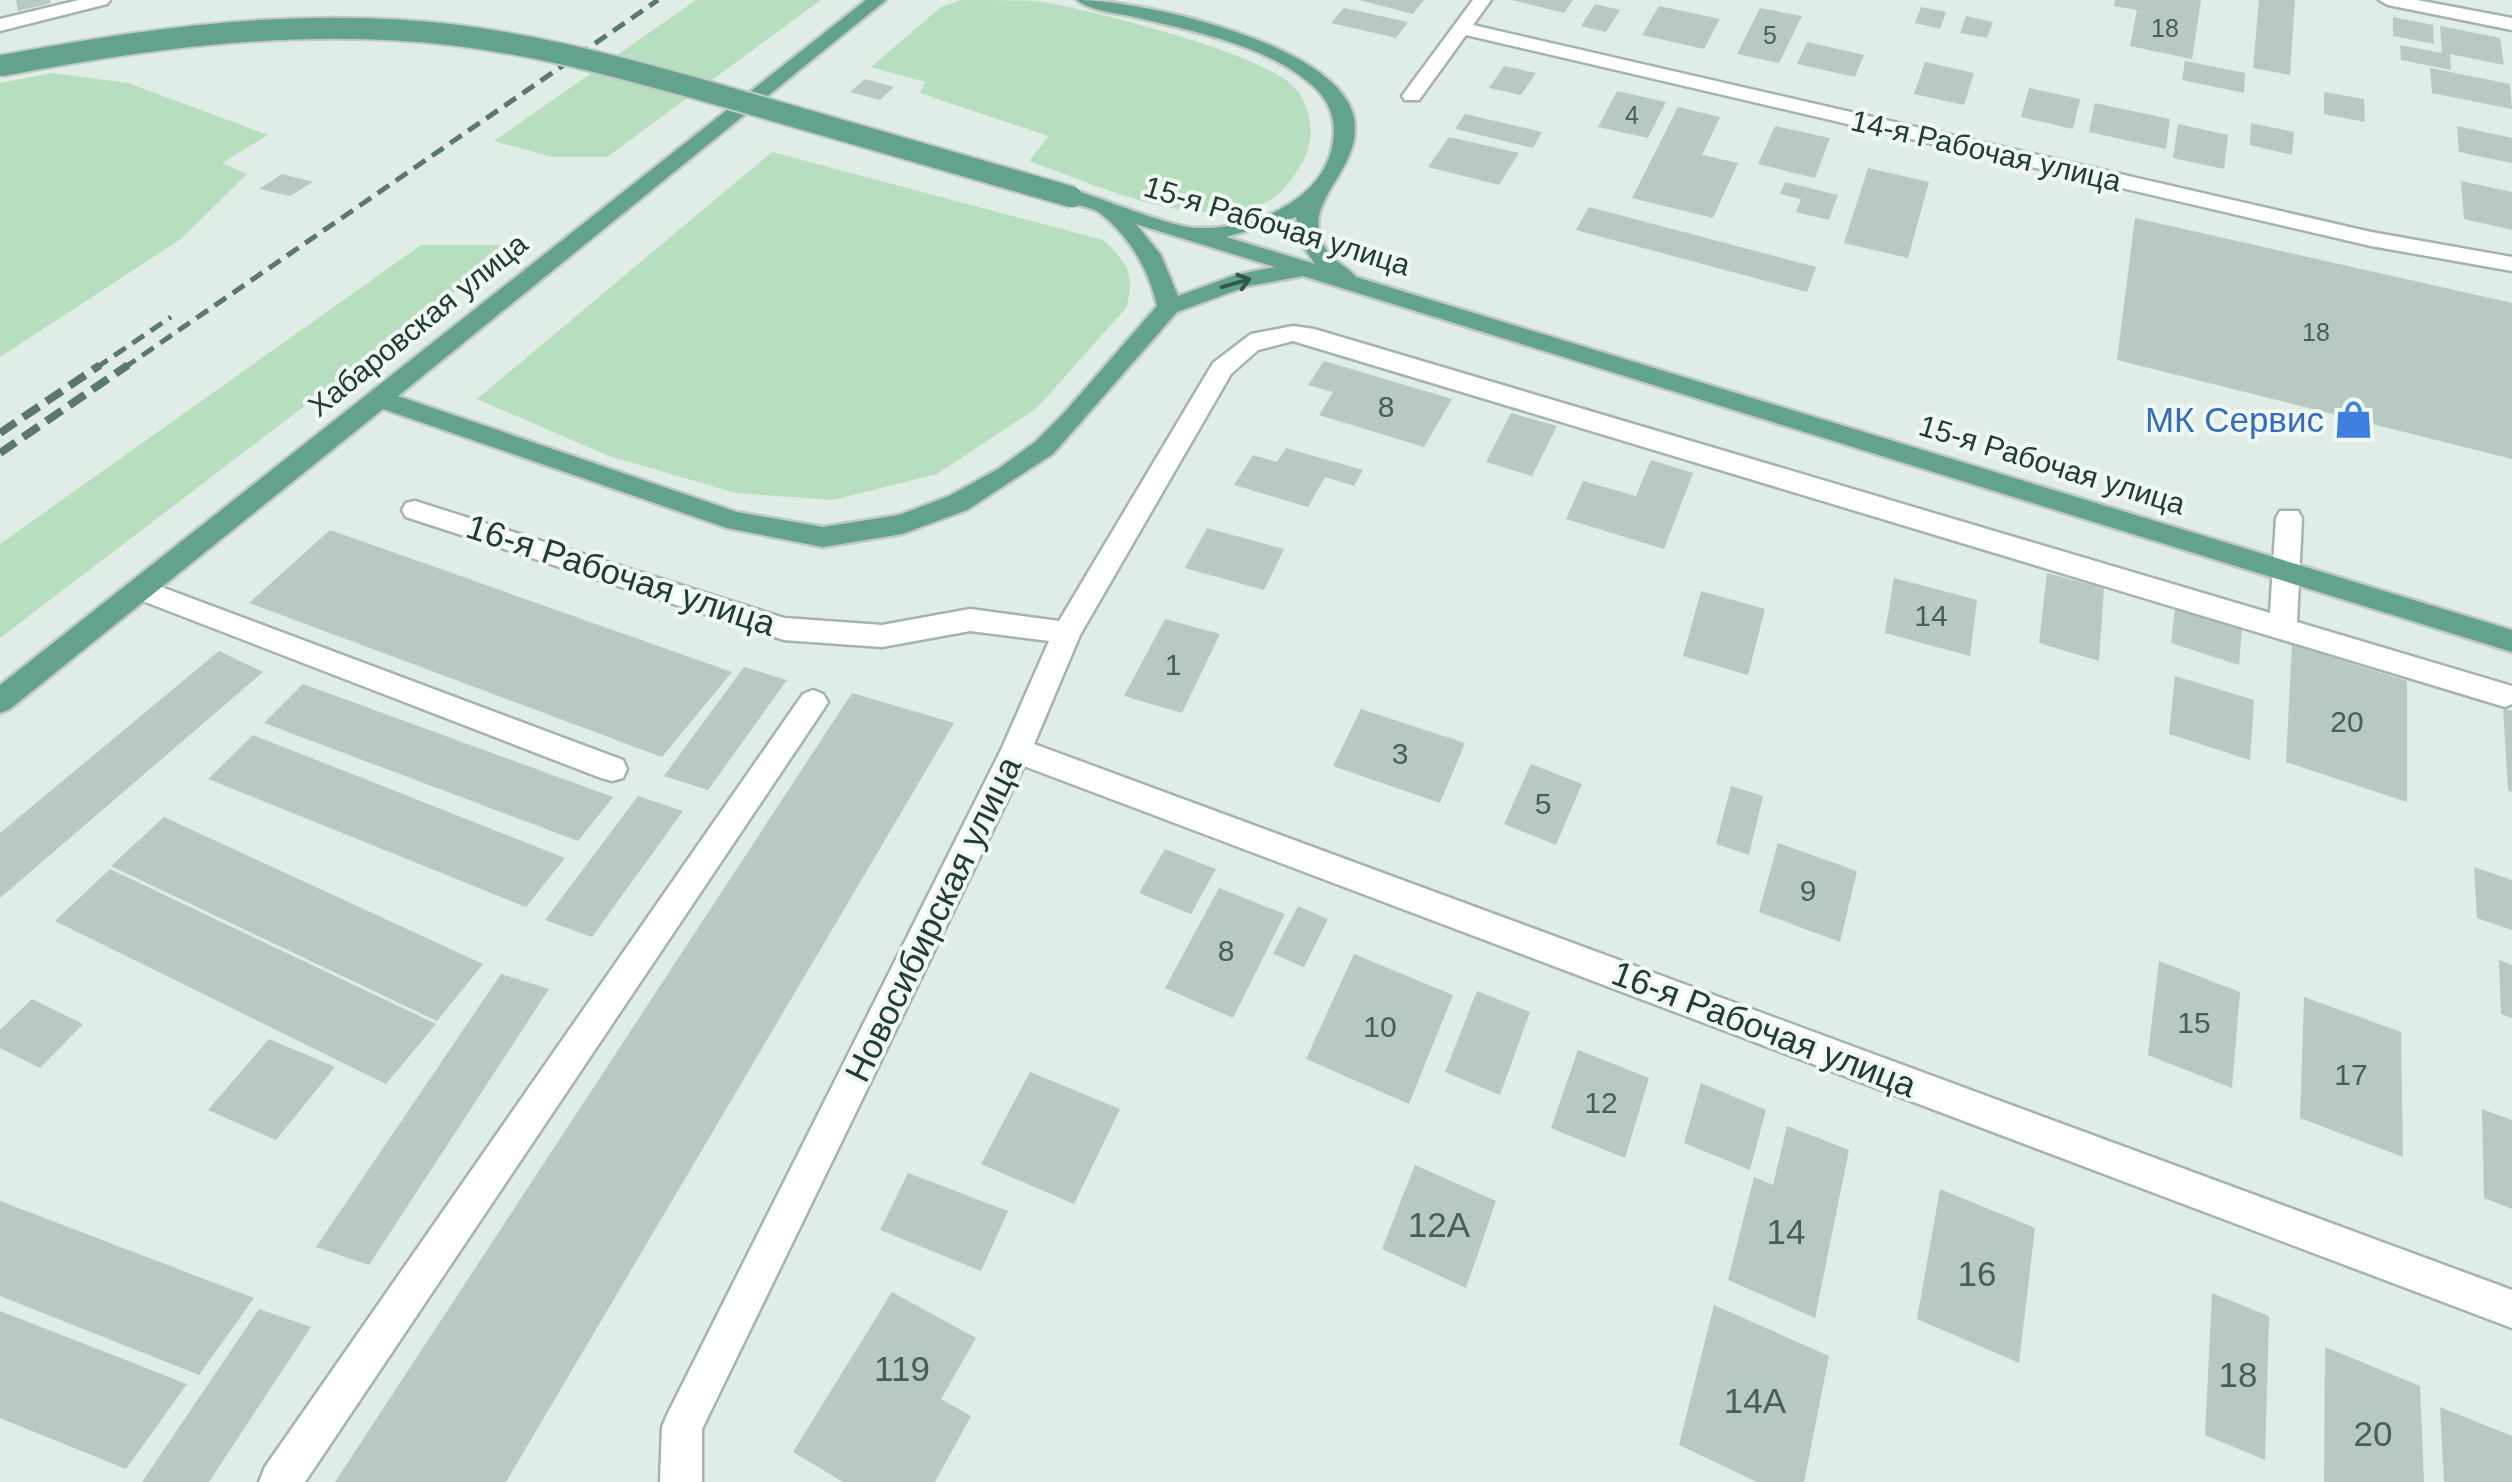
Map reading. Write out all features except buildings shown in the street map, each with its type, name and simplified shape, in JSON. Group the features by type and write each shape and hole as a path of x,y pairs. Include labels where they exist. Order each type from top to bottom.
{"main road":[{"name":"Хабаровская улица","path":"0,701 877,0"},
{"path":"1086,0 1248,43 1307,72 1338,102 1346,138 1332,177 1308,201 1263,222 1193,234"},
{"name":"15-я Рабочая улица","path":"0,66 200,34 265,29 360,28 459,34 592,59 1072,197 2512,641"},
{"path":"1308,201 1304,219 1316,250 1334,272 1360,286"},
{"path":"1104,208 1142,244 1158,266 1168,307"},
{"path":"378,398 643,492 736,521 822,537 902,524 958,502 1007,475 1044,448 1072,420 1168,307 1244,280 1306,269"}],"street":[{"path":"0,25 101,0"},
{"path":"1412,96 1482,0"},
{"path":"2388,0 2512,24"},
{"name":"14-я Рабочая улица","path":"1462,28 2371,239 2512,264"},
{"name":"Новосибирская улица","path":"681,1482 682,1427 1016,750 1067,632 1222,369 1240,348 1260,337 1281,332 1306,334 2505,695"},
{"name":"16-я Рабочая улица","path":"414,510 784,629 882,636 970,620 1067,632"},
{"path":"2284,629 2289,518"},
{"path":"140,589 612,769"},
{"path":"280,1482 813,702"},
{"name":"16-я Рабочая улица","path":"1016,750 2512,1309"}],"green space":[{"path":"696,0 821,0 607,157 552,157 494,141"},
{"path":"961,0 1061,5 1174,34 1250,61 1278,75 1300,96 1311,131 1304,159 1288,184 1271,200 1237,211 1208,212 1145,202 1029,161 1049,136 920,93 925,82 871,67 941,7"},
{"path":"52,73 128,83 268,135 222,163 247,174 181,239 0,357 0,83"},
{"path":"772,152 1103,240 1127,270 1130,287 1126,308 1037,408 937,474 833,500 736,493 609,456 477,399"},
{"path":"421,245 516,245 0,638 0,544"}],"railway":[{"path":"124,368 658,0"},
{"path":"96,368 171,317"},
{"path":"0,433 100,365"},
{"path":"0,453 128,365"}],"place":[{"name":"МК Сервис","path":"2354,420"}]}
